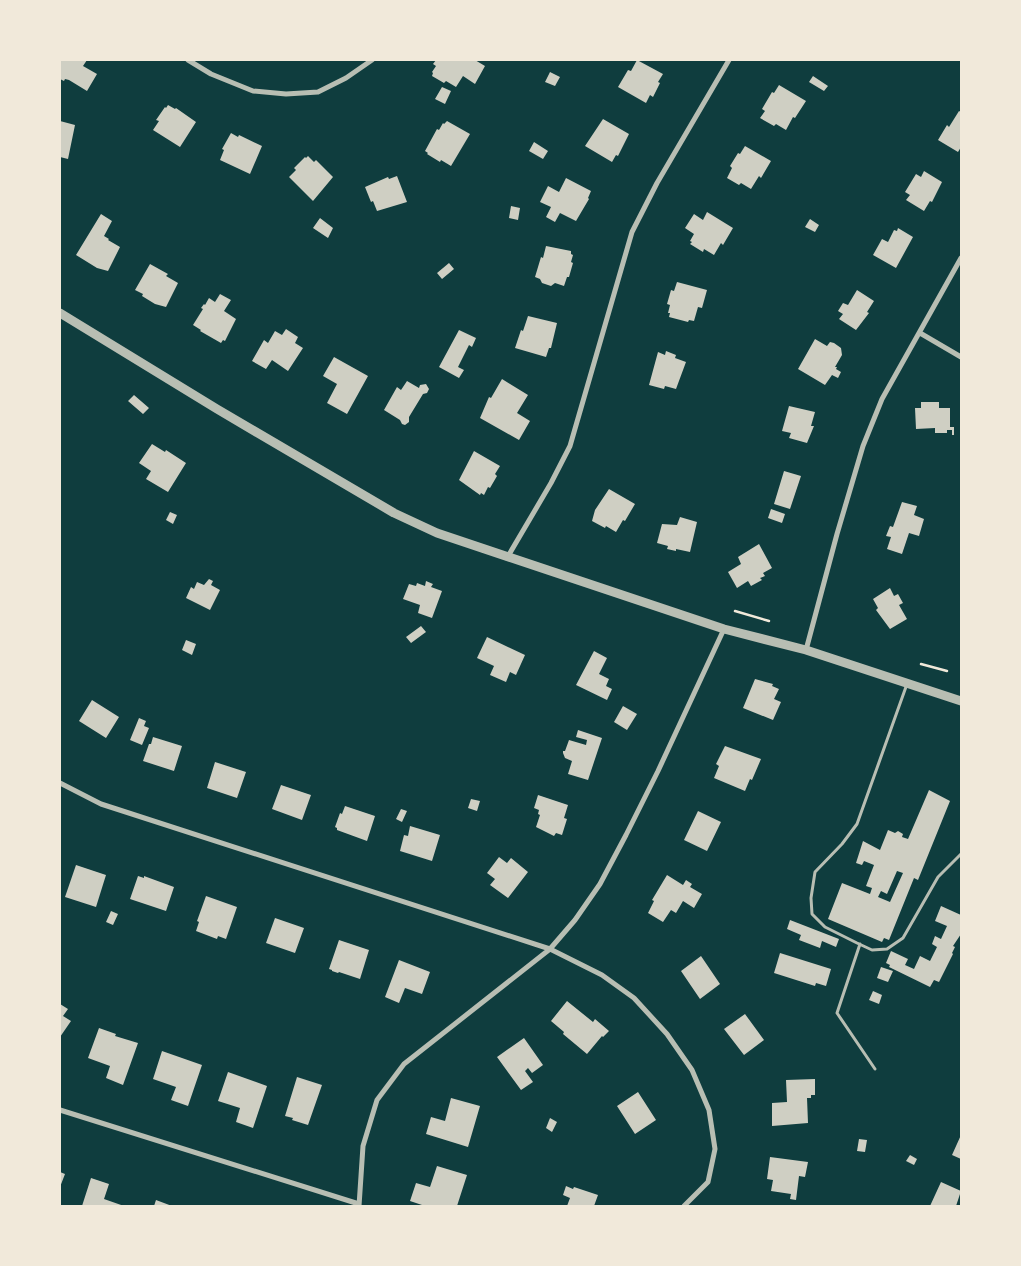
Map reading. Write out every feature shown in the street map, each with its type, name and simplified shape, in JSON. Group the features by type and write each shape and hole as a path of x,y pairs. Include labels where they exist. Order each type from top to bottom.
{"street":[{"path":"188,60 211,74 253,91 286,94 318,92 346,78 372,60"},
{"path":"507,558 551,483 570,446 583,395 632,232 657,183 729,60"},
{"path":"806,650 837,534 864,446 882,398 961,258"},
{"path":"60,313 217,409 394,513 437,533 507,558 724,628 806,650 961,701"},
{"path":"920,332 961,357"},
{"path":"60,1110 359,1205 363,1146 377,1100 404,1064 423,1047 550,949 575,920 600,884 658,771 724,628"},
{"path":"60,783 101,804 550,949 602,975 634,998 667,1034 692,1070 709,1110 716,1149 708,1182 684,1206"}],"lane":[{"path":"907,684 858,824 815,872 811,898 812,914 825,927 872,950 887,948 903,938 938,877 961,854"},
{"path":"860,944 837,1013 875,1069"}],"path":[{"path":"735,611 769,621"},
{"path":"921,664 947,671"}],"building":[{"path":"60,60 87,60 83,66 97,74 87,91 69,80 65,79 64,81 60,79"},
{"path":"436,60 475,60 485,66 475,84 463,76 456,87 432,76 436,66 433,64"},
{"path":"637,60 663,74 653,97 650,95 646,103 618,87 628,70 631,71"},
{"path":"550,72 560,77 555,86 545,82"},
{"path":"813,76 828,86 824,91 809,82"},
{"path":"779,85 806,101 795,118 793,117 786,130 760,118 765,111 762,109 772,92 774,93"},
{"path":"442,87 451,91 445,104 435,99"},
{"path":"168,105 176,108 196,122 180,147 153,130 159,121 156,120"},
{"path":"959,111 961,112 961,147 958,152 938,140 947,125 949,127"},
{"path":"603,119 629,134 618,156 616,155 612,162 585,146"},
{"path":"60,121 75,125 68,159 60,157"},
{"path":"447,121 470,134 451,166 441,160 440,162 425,151 437,129 439,130 443,123"},
{"path":"231,133 262,146 250,174 220,160 224,150 222,149"},
{"path":"534,142 548,151 543,159 529,151"},
{"path":"745,146 771,161 761,178 759,176 751,189 727,178 732,168 730,166"},
{"path":"308,156 314,162 316,160 333,177 313,201 289,177 296,170 294,168"},
{"path":"924,171 942,182 932,202 930,201 924,211 906,200 910,195 905,192 916,174 921,177"},
{"path":"397,176 407,202 377,211 365,187 388,177 389,179"},
{"path":"566,178 591,191 589,199 576,221 560,213 555,222 546,217 551,207 540,202 548,186 559,192"},
{"path":"511,206 520,208 518,220 509,218"},
{"path":"707,212 733,228 723,245 721,243 714,255 704,249 703,252 690,244 694,234 685,228 694,214 703,220"},
{"path":"101,214 112,221 104,236 120,247 108,271 97,268 76,255"},
{"path":"320,218 333,228 328,238 313,228"},
{"path":"810,219 819,225 815,232 805,227"},
{"path":"898,228 913,237 896,268 873,255 882,239 888,242 894,230 897,231"},
{"path":"546,246 571,251 573,255 569,277 567,277 564,286 555,283 551,286 542,283 540,279 535,277"},
{"path":"449,263 454,269 442,279 437,273"},
{"path":"150,264 168,274 166,276 178,283 166,307 155,304 135,290"},
{"path":"677,282 707,290 702,308 698,307 694,321 689,320 688,322 669,317 670,305 667,304 671,290 674,291"},
{"path":"857,290 874,301 867,312 869,313 856,330 839,319 843,314 838,311 843,303 848,305"},
{"path":"220,294 231,300 224,311 236,319 225,341 223,340 221,343 193,325 203,309 201,308 209,298 215,302"},
{"path":"528,316 557,323 551,348 549,348 546,357 515,348"},
{"path":"286,329 298,337 295,343 303,348 288,371 272,360 266,369 252,361 264,340 268,343 275,331 282,335"},
{"path":"459,330 476,338 472,347 469,345 458,367 464,370 459,378 439,367"},
{"path":"815,339 827,346 830,342 841,348 842,355 835,367 841,372 838,378 832,375 825,385 798,369"},
{"path":"666,351 676,355 675,358 686,362 676,389 665,386 664,389 649,385 658,352 665,355"},
{"path":"334,357 368,376 347,414 327,403 337,384 323,376"},
{"path":"502,379 528,395 517,413 530,421 519,440 480,418 489,397 491,398"},
{"path":"407,381 419,388 420,385 426,384 429,389 427,393 423,394 409,417 409,422 405,425 384,410 397,387 401,390"},
{"path":"134,395 149,408 143,414 128,401"},
{"path":"921,402 939,402 939,408 950,408 950,427 954,427 954,435 952,435 952,430 947,430 947,433 935,433 935,428 916,429 915,408 921,408"},
{"path":"789,406 815,412 811,426 814,426 807,443 789,438 791,433 782,431"},
{"path":"152,444 165,452 166,450 186,463 168,492 146,479 151,471 139,463"},
{"path":"474,451 500,466 495,474 497,476 484,495 481,493 480,495 459,480"},
{"path":"784,471 801,476 790,509 774,504"},
{"path":"609,489 635,504 616,532 592,521 595,510"},
{"path":"902,502 917,506 914,515 924,519 919,536 909,533 902,554 887,549 891,537 886,536 890,526 893,527"},
{"path":"771,509 785,514 782,523 768,518"},
{"path":"170,512 177,515 173,524 166,520"},
{"path":"680,517 697,522 690,552 667,549 668,546 657,543 662,524 677,525"},
{"path":"759,544 772,568 763,573 765,576 760,578 762,580 751,586 748,581 737,588 728,572 741,564 738,557"},
{"path":"209,579 213,581 211,585 220,590 210,610 186,598 191,587 194,589 197,582 204,585"},
{"path":"426,581 433,584 431,587 442,591 432,618 418,613 420,605 403,599 409,584 416,586 417,583 425,586"},
{"path":"890,588 894,596 898,594 903,603 899,605 907,619 890,629 876,610 878,608 873,599"},
{"path":"421,626 426,632 411,643 406,637"},
{"path":"487,637 525,655 516,675 510,672 506,682 490,675 494,666 477,658"},
{"path":"186,640 196,644 192,655 182,650"},
{"path":"594,651 607,658 599,674 609,679 606,686 612,689 607,700 576,685"},
{"path":"755,679 773,684 772,686 779,689 774,699 781,702 773,720 743,708"},
{"path":"92,700 119,717 106,738 79,721"},
{"path":"623,706 637,714 627,730 614,722"},
{"path":"139,718 146,721 144,726 149,728 142,745 130,740"},
{"path":"578,730 602,738 588,780 568,774 572,761 565,758 563,753 569,740 586,745 587,740 576,737"},
{"path":"153,737 182,746 174,771 143,761"},
{"path":"725,746 761,759 745,791 714,778 719,766 716,764"},
{"path":"215,762 246,772 237,798 207,788"},
{"path":"281,785 311,795 302,820 272,809"},
{"path":"929,790 950,801 918,880 914,878 889,940 884,938 882,942 828,919 842,883 870,894 872,888 866,886 874,865 864,861 862,865 856,863 863,841 880,850 888,830 895,833 898,831 903,834 902,837 908,839","holes":["897,871 903,873 890,902 878,897 881,891 887,894"]},
{"path":"538,795 568,805 564,818 567,819 562,835 556,833 554,836 536,827 540,815 538,814 539,810 534,808"},
{"path":"471,799 480,801 477,811 468,808"},
{"path":"345,806 375,816 367,841 337,830 335,827 340,813 342,814"},
{"path":"401,809 407,811 402,822 396,819"},
{"path":"698,811 721,822 707,851 684,840"},
{"path":"410,826 440,835 432,861 400,851 404,835 408,836"},
{"path":"499,857 507,863 511,858 528,872 508,898 490,885 495,879 487,873"},
{"path":"76,865 106,875 96,907 65,897"},
{"path":"667,875 683,885 686,880 692,884 690,887 702,894 694,908 683,901 676,913 671,910 663,922 648,913 654,901 652,900"},
{"path":"138,876 144,878 144,876 174,887 166,911 130,899"},
{"path":"206,896 237,907 226,939 218,936 217,939 196,931 199,922 197,921"},
{"path":"941,906 961,915 961,934 953,946 955,947 953,954 939,982 934,980 930,987 889,967 890,965 886,963 891,951 908,959 905,965 914,969 920,956 930,961 937,947 932,944 935,936 941,939 947,926 935,921"},
{"path":"111,911 118,914 113,925 106,922"},
{"path":"275,918 304,928 295,953 266,943"},
{"path":"790,920 839,939 836,947 822,941 820,948 799,940 801,935 787,929"},
{"path":"339,940 369,950 360,979 329,969"},
{"path":"780,953 831,969 826,986 816,983 815,986 774,973"},
{"path":"701,956 720,984 700,999 681,971"},
{"path":"399,960 430,972 422,994 405,988 399,1003 385,997"},
{"path":"881,967 893,971 888,982 877,978"},
{"path":"873,991 882,995 879,1004 869,1000"},
{"path":"567,1001 593,1022 595,1019 609,1031 602,1036 587,1054 551,1021"},
{"path":"60,1004 68,1009 63,1016 71,1021 60,1037"},
{"path":"745,1014 764,1040 744,1055 724,1029"},
{"path":"99,1028 116,1034 115,1036 138,1043 123,1085 106,1078 110,1066 88,1058"},
{"path":"524,1038 543,1065 532,1073 528,1068 525,1071 533,1082 521,1090 497,1057"},
{"path":"162,1051 202,1065 188,1106 171,1100 176,1087 153,1079"},
{"path":"228,1072 267,1086 253,1128 236,1122 240,1108 218,1101"},
{"path":"297,1077 322,1085 308,1125 285,1116"},
{"path":"815,1079 815,1095 807,1098 808,1123 772,1126 772,1103 787,1102 786,1080"},
{"path":"638,1092 656,1120 635,1134 617,1106"},
{"path":"451,1098 480,1106 468,1147 426,1134 431,1117 445,1121"},
{"path":"550,1118 557,1122 552,1132 546,1128"},
{"path":"961,1135 961,1159 952,1155"},
{"path":"859,1139 867,1140 865,1152 857,1151"},
{"path":"910,1155 917,1159 914,1165 906,1161"},
{"path":"770,1157 808,1162 805,1177 799,1176 796,1200 790,1199 791,1194 771,1191 773,1180 767,1179"},
{"path":"437,1166 467,1175 457,1206 425,1206 410,1201 416,1183 430,1187"},
{"path":"60,1172 65,1174 60,1187"},
{"path":"91,1178 109,1184 104,1199 124,1206 82,1206"},
{"path":"941,1182 961,1191 956,1206 930,1206"},
{"path":"566,1186 598,1195 594,1206 567,1206 570,1198 563,1195"},
{"path":"156,1200 172,1206 154,1206"}]}
